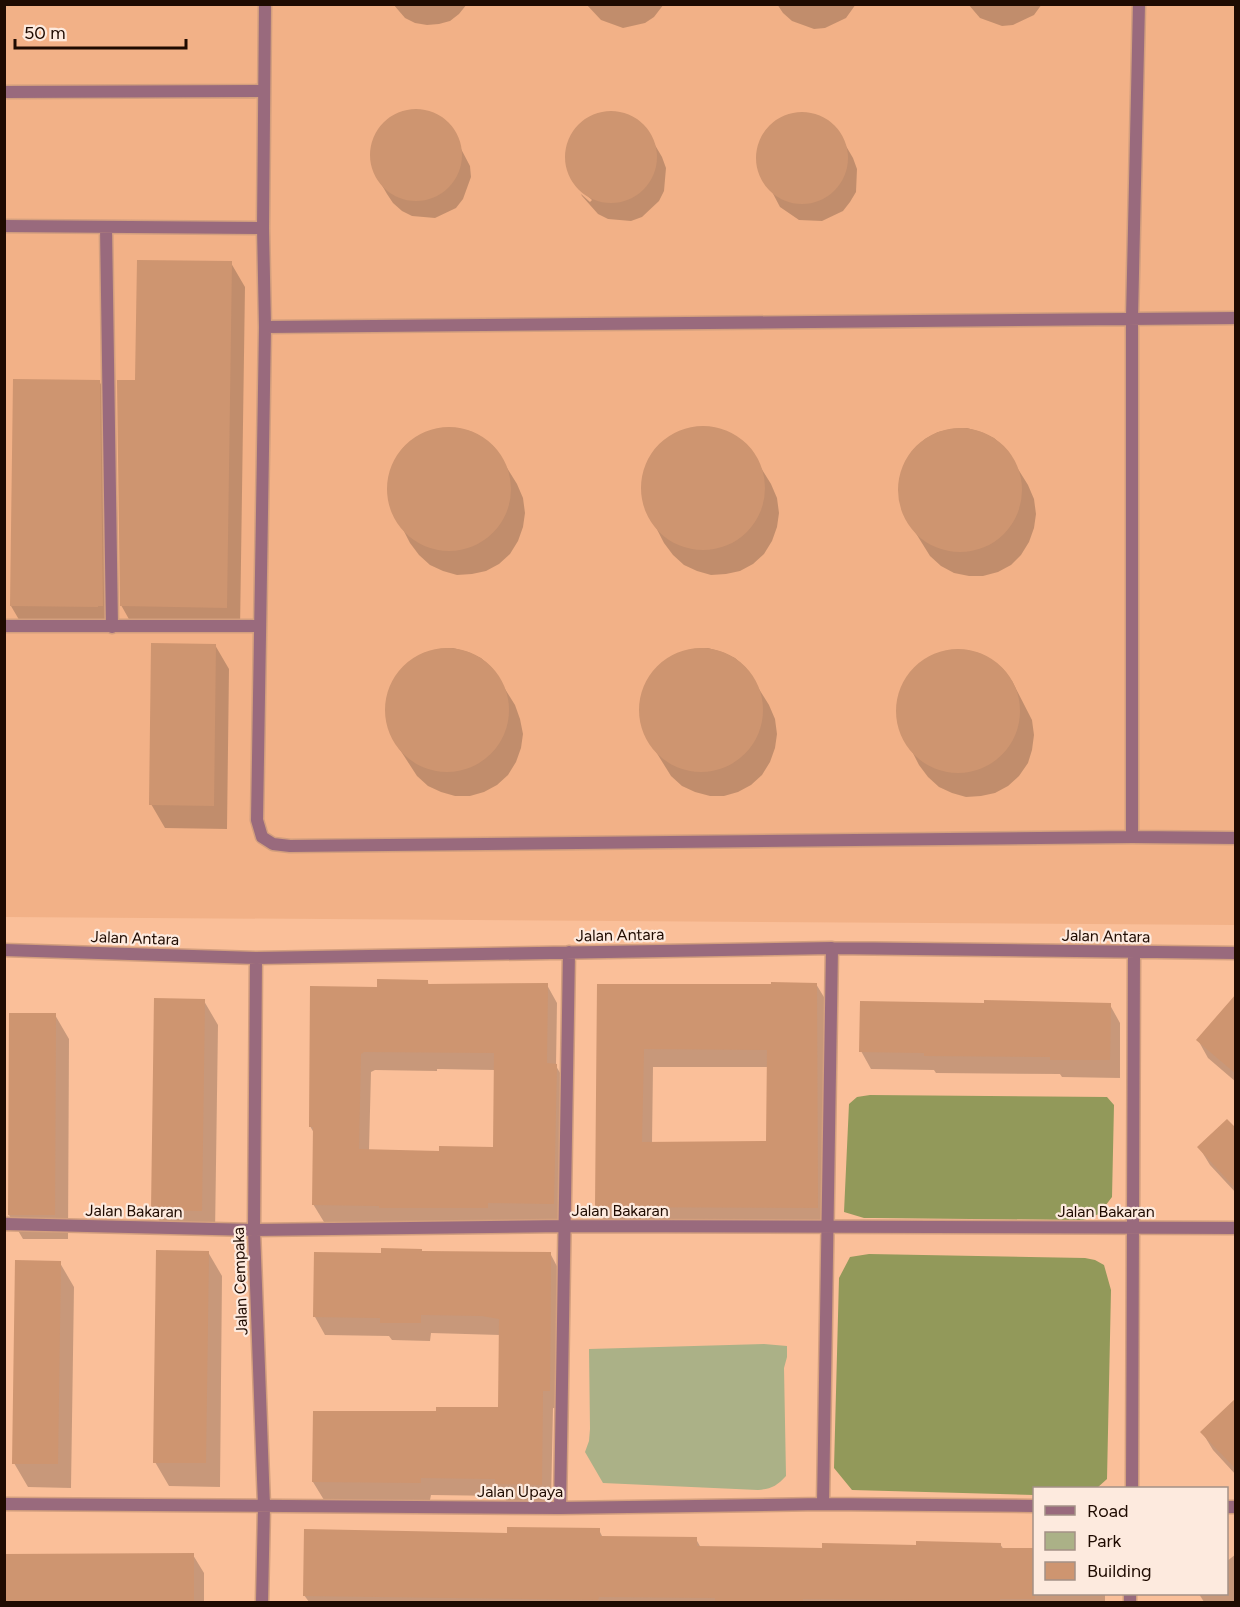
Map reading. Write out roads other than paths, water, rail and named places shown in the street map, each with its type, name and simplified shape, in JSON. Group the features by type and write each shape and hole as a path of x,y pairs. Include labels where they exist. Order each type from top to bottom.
{"street":[{"path":"265,4 263,228 265,327 257,820 261,837 273,844 313,846 1132,837 1236,838"},
{"path":"1132,837 1132,318 1139,4"},
{"path":"4,92 264,92"},
{"path":"4,226 263,228"},
{"path":"106,227 112,627"},
{"path":"265,327 1236,318"},
{"path":"4,626 260,626"},
{"path":"823,1504 832,948"},
{"name":"Jalan Antara","path":"4,950 256,958 832,948 1236,953"},
{"path":"560,1508 569,952"},
{"path":"1132,1487 1134,953"},
{"name":"Jalan Cempaka","path":"256,958 254,1230 264,1506 261,1602"},
{"name":"Jalan Bakaran","path":"4,1224 254,1230 565,1226 1236,1228"},
{"name":"Jalan Upaya","path":"4,1504 560,1508 823,1504 1033,1506"}]}
